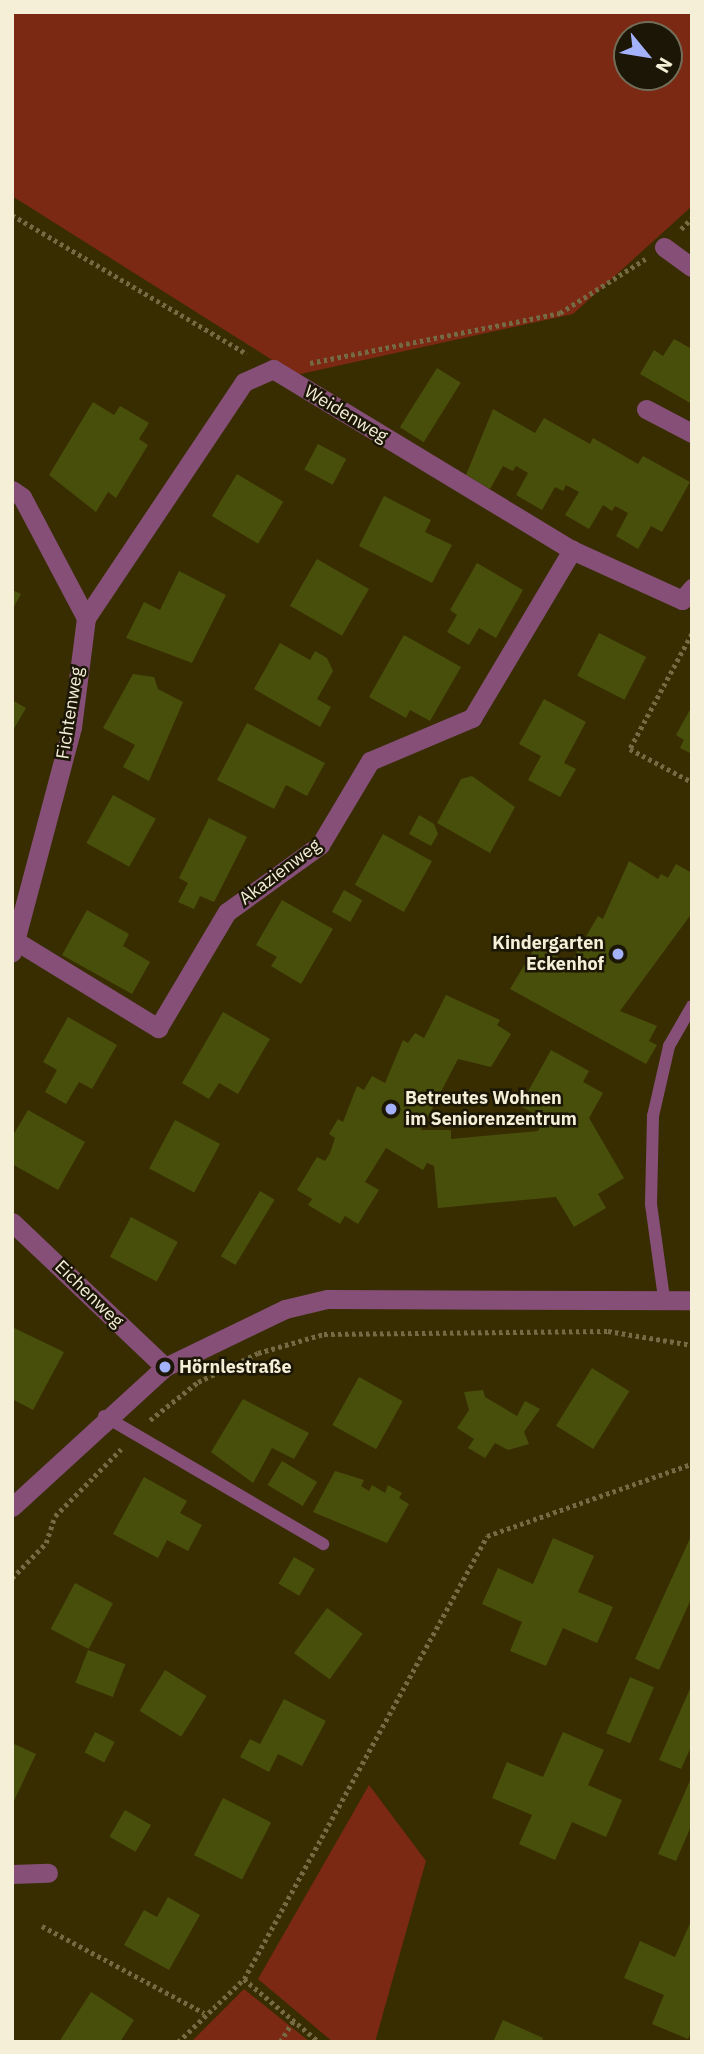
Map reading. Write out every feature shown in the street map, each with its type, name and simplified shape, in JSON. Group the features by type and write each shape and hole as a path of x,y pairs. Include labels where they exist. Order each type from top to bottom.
{"street":[{"path":"664,247 692,267"},
{"name":"Weidenweg","path":"273,369 572,550 682,600 692,588"},
{"path":"12,490 22,497 86,618 244,382 273,369"},
{"path":"646,409 692,433"},
{"name":"Akazienweg","path":"14,946 158,1028 227,912 320,845 370,761 472,718 572,550"},
{"name":"Fichtenweg","path":"14,946 72,727 86,618"},
{"name":"Eichenweg","path":"12,1222 165,1367"},
{"path":"12,1507 104,1416 165,1367 285,1309 327,1299 692,1300"},
{"path":"12,1874 48,1873"}],"lane":[{"path":"664,1298 650,1204 653,1116 669,1046 692,1006"},
{"path":"104,1416 323,1544"}],"path":[{"path":"12,215 273,369 560,313 664,247 692,218"},
{"path":"692,634 630,750 692,782"},
{"path":"12,1578 47,1543 55,1516 137,1433 198,1382 258,1353 324,1334 608,1331 692,1345"},
{"path":"178,2042 204,2013 244,1979 487,1536 692,1464"},
{"path":"41,1926 204,2013"},
{"path":"244,1979 319,2042"},
{"path":"281,2042 293,2021"}],"shaded area":[{"path":"12,12 692,12 692,206 573,314 296,375 12,196"},
{"path":"369,1785 426,1861 375,2042 333,2042 258,1979"},
{"path":"244,1989 310,2042 191,2042"}],"building":[{"path":"674,339 692,349 692,404 640,374 654,350 663,356"},
{"path":"437,368 461,383 424,442 400,427"},
{"path":"93,402 114,415 120,406 149,423 139,439 148,445 116,498 108,492 96,512 49,475"},
{"path":"493,409 535,433 544,418 590,444 593,438 638,464 643,456 690,482 662,532 651,526 638,549 616,536 628,513 615,506 612,511 603,505 589,529 565,515 579,492 566,485 563,491 555,487 542,510 516,495 528,473 516,466 513,471 503,466 490,489 466,475"},
{"path":"318,444 346,459 333,485 304,470"},
{"path":"237,474 283,502 258,544 212,516"},
{"path":"384,496 431,520 425,532 452,545 432,583 359,546"},
{"path":"317,559 369,589 342,636 290,606"},
{"path":"477,563 523,590 496,638 479,628 469,645 447,632 457,615 450,610"},
{"path":"179,571 226,595 192,663 126,638 144,602 160,610"},
{"path":"12,590 21,594 12,610"},
{"path":"599,633 646,657 624,700 577,676"},
{"path":"404,635 461,667 430,721 410,710 406,718 369,697"},
{"path":"280,643 310,660 315,651 327,658 333,671 317,699 331,707 320,727 254,689"},
{"path":"133,674 154,677 158,689 183,702 149,781 123,767 135,745 103,728"},
{"path":"544,699 586,722 564,763 576,769 560,797 528,780 541,756 519,744"},
{"path":"12,700 26,708 12,732"},
{"path":"692,706 692,754 680,748 684,740 676,735"},
{"path":"247,723 325,763 307,796 286,785 274,809 217,780"},
{"path":"472,776 515,807 490,853 437,823 461,779"},
{"path":"113,795 156,819 129,867 86,843"},
{"path":"419,815 434,824 438,834 431,846 409,834"},
{"path":"209,818 247,837 214,902 200,896 194,909 178,902 188,883 179,878"},
{"path":"383,834 432,861 404,912 355,885"},
{"name":"Kindergarten Eckenhof","path":"629,861 658,879 661,874 668,878 676,864 692,873 692,913 620,1011 657,1026 649,1041 657,1045 646,1064 510,989 537,944 570,964 598,916 603,919"},
{"path":"344,890 362,900 350,922 332,912"},
{"path":"282,900 333,929 301,984 271,966 277,957 256,945"},
{"path":"87,910 129,934 123,946 150,962 132,994 62,955"},
{"path":"446,995 500,1020 497,1025 511,1034 491,1067 458,1059 421,1130 451,1130 451,1139 538,1131 544,1119 520,1106 551,1050 589,1071 583,1082 603,1093 589,1118 624,1178 598,1194 606,1208 574,1227 556,1197 438,1208 434,1166 427,1163 423,1170 386,1148 365,1182 379,1190 358,1224 345,1216 340,1224 308,1205 312,1199 297,1190 317,1157 325,1161 330,1153 335,1138 329,1134 338,1119 343,1122 357,1086 364,1090 372,1076 385,1083 403,1040 408,1043 415,1033 424,1038"},
{"path":"223,1012 270,1039 238,1094 219,1083 209,1099 182,1083"},
{"path":"68,1017 117,1045 92,1089 79,1082 66,1104 45,1092 57,1070 43,1062"},
{"path":"28,1110 85,1142 58,1190 12,1164 12,1137"},
{"path":"175,1120 220,1144 194,1193 149,1169"},
{"path":"260,1191 275,1200 235,1265 221,1256"},
{"path":"131,1217 178,1242 157,1282 110,1257"},
{"path":"12,1327 64,1352 33,1410 12,1399"},
{"path":"592,1368 629,1391 593,1449 556,1426"},
{"path":"359,1377 403,1401 376,1449 332,1425"},
{"path":"483,1390 485,1397 517,1416 525,1401 540,1409 524,1432 529,1444 508,1450 495,1443 485,1458 468,1448 474,1439 457,1428 469,1410 464,1392"},
{"path":"243,1399 309,1433 294,1459 272,1448 253,1483 211,1452"},
{"path":"282,1461 317,1482 303,1506 268,1485"},
{"path":"335,1471 364,1480 361,1486 369,1491 372,1485 385,1493 388,1485 402,1493 399,1498 409,1504 387,1543 313,1512"},
{"path":"144,1477 187,1501 180,1513 202,1525 188,1551 167,1540 158,1558 113,1534"},
{"path":"692,1534 692,1597 659,1670 635,1659"},
{"path":"553,1538 594,1556 578,1592 613,1607 597,1643 563,1628 546,1666 510,1651 522,1622 482,1604 498,1568 533,1584"},
{"path":"294,1557 315,1569 299,1596 278,1584"},
{"path":"75,1583 113,1603 89,1649 51,1629"},
{"path":"327,1608 363,1634 330,1679 294,1653"},
{"path":"88,1650 125,1664 113,1697 75,1683"},
{"path":"165,1670 207,1696 181,1737 140,1711"},
{"path":"630,1677 654,1687 630,1743 606,1733"},
{"path":"692,1684 692,1745 681,1769 659,1760"},
{"path":"284,1699 326,1721 302,1766 278,1754 269,1772 240,1757 250,1739 260,1744"},
{"path":"95,1732 115,1742 104,1762 85,1752"},
{"path":"563,1732 604,1750 588,1785 622,1800 606,1837 572,1822 555,1860 519,1844 532,1815 492,1798 507,1762 543,1777"},
{"path":"12,1743 36,1754 12,1805"},
{"path":"692,1776 692,1824 676,1861 658,1854"},
{"path":"223,1798 271,1823 242,1880 194,1855"},
{"path":"125,1810 151,1825 135,1852 110,1837"},
{"path":"168,1897 200,1915 169,1970 124,1945 144,1910 157,1917"},
{"path":"692,1919 692,2030 688,2039 652,2024 664,1995 624,1978 640,1941 675,1957"},
{"path":"91,1992 134,2020 120,2042 59,2042"},
{"path":"503,2020 543,2038 542,2042 493,2042"}],"place":[{"name":"Kindergarten Eckenhof","path":"618,954"},
{"name":"Betreutes Wohnen im Seniorenzentrum","path":"391,1109"},
{"name":"Hörnlestraße","path":"165,1367"}]}
